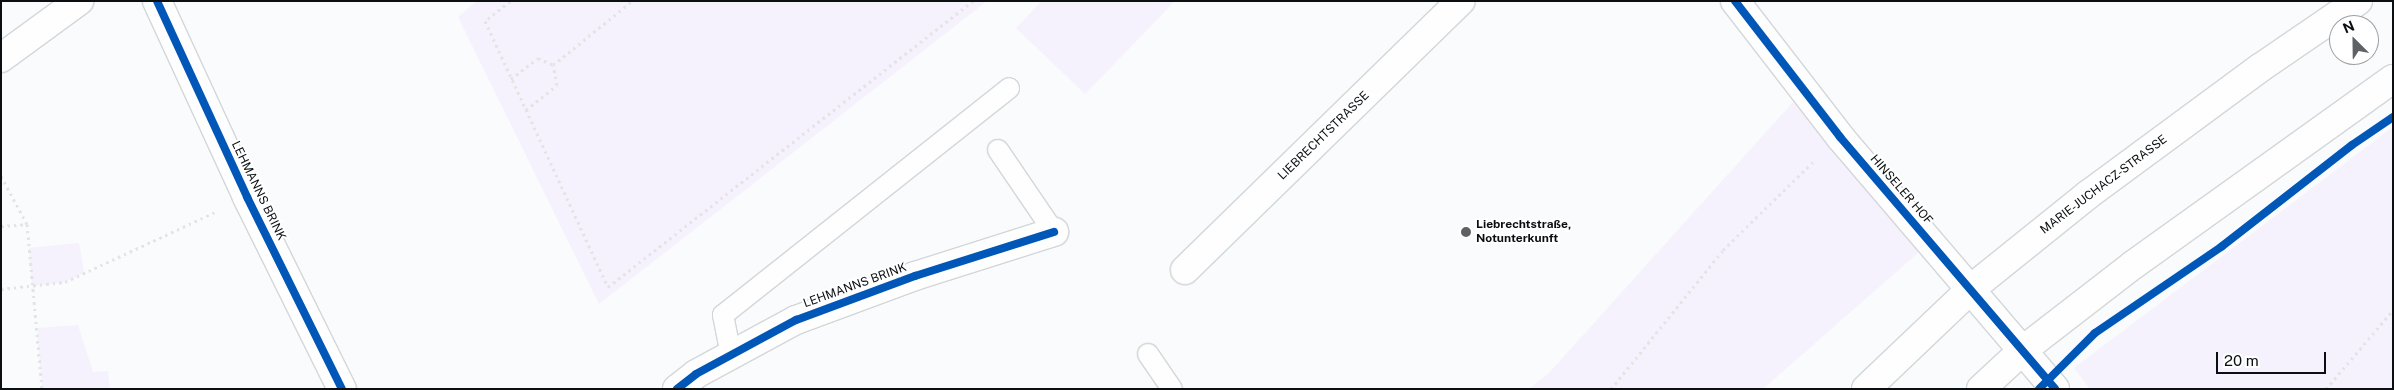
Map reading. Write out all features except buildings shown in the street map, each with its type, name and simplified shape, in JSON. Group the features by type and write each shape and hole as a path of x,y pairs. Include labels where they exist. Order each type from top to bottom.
{"street":[{"path":"1,58 79,1"},
{"name":"LEHMANNS BRINK","path":"157,1 247,197 342,389"},
{"name":"LIEBRECHTSTRASSE","path":"1185,270 1461,1"},
{"name":"MARIE-JUCHACZ-STRASSE","path":"1866,389 1972,288 2104,182 2358,1"},
{"name":"HINSELER HOF","path":"1736,2 1840,137 1972,288 2055,389"},
{"path":"1981,389 2023,350 2202,214 2393,80"},
{"name":"LEHMANNS BRINK","path":"692,384 731,355 796,320 915,276 1054,232"}],"lane":[{"path":"731,355 722,315 1009,88"},
{"path":"998,150 1054,232"},
{"path":"1148,354 1172,389"}],"path":[{"path":"510,1 485,21 608,287 973,1"},
{"path":"553,65 632,1"},
{"path":"511,79 538,58 553,65"},
{"path":"526,110 557,85 553,65"},
{"path":"1611,389 1724,250 1840,137"},
{"path":"1,176 27,224 42,389"},
{"path":"1,289 65,282 247,197"},
{"path":"1,226 27,224"},
{"path":"2326,389 2393,310"}],"shaded area":[{"path":"477,1 987,1 599,304 458,17"},
{"path":"1042,1 1175,1 1085,94 1016,28"},
{"path":"1794,101 1919,252 1763,389 1529,389 1549,373"},
{"path":"2393,127 2393,389 2090,389 2074,368"},
{"path":"79,243 84,273 65,282 32,286 29,248"},
{"path":"78,325 93,372 108,371 110,389 42,389 37,328"}],"cycle path":[{"path":"157,1 247,197 342,389"},
{"path":"1735,1 1840,137 2055,389"},
{"path":"2039,389 2095,333 2221,247 2352,145 2393,117"},
{"path":"677,389 696,374 796,320 915,276 1054,232"}],"place":[{"name":"Liebrechtstraße, Notunterkunft","path":"1466,232"}]}
